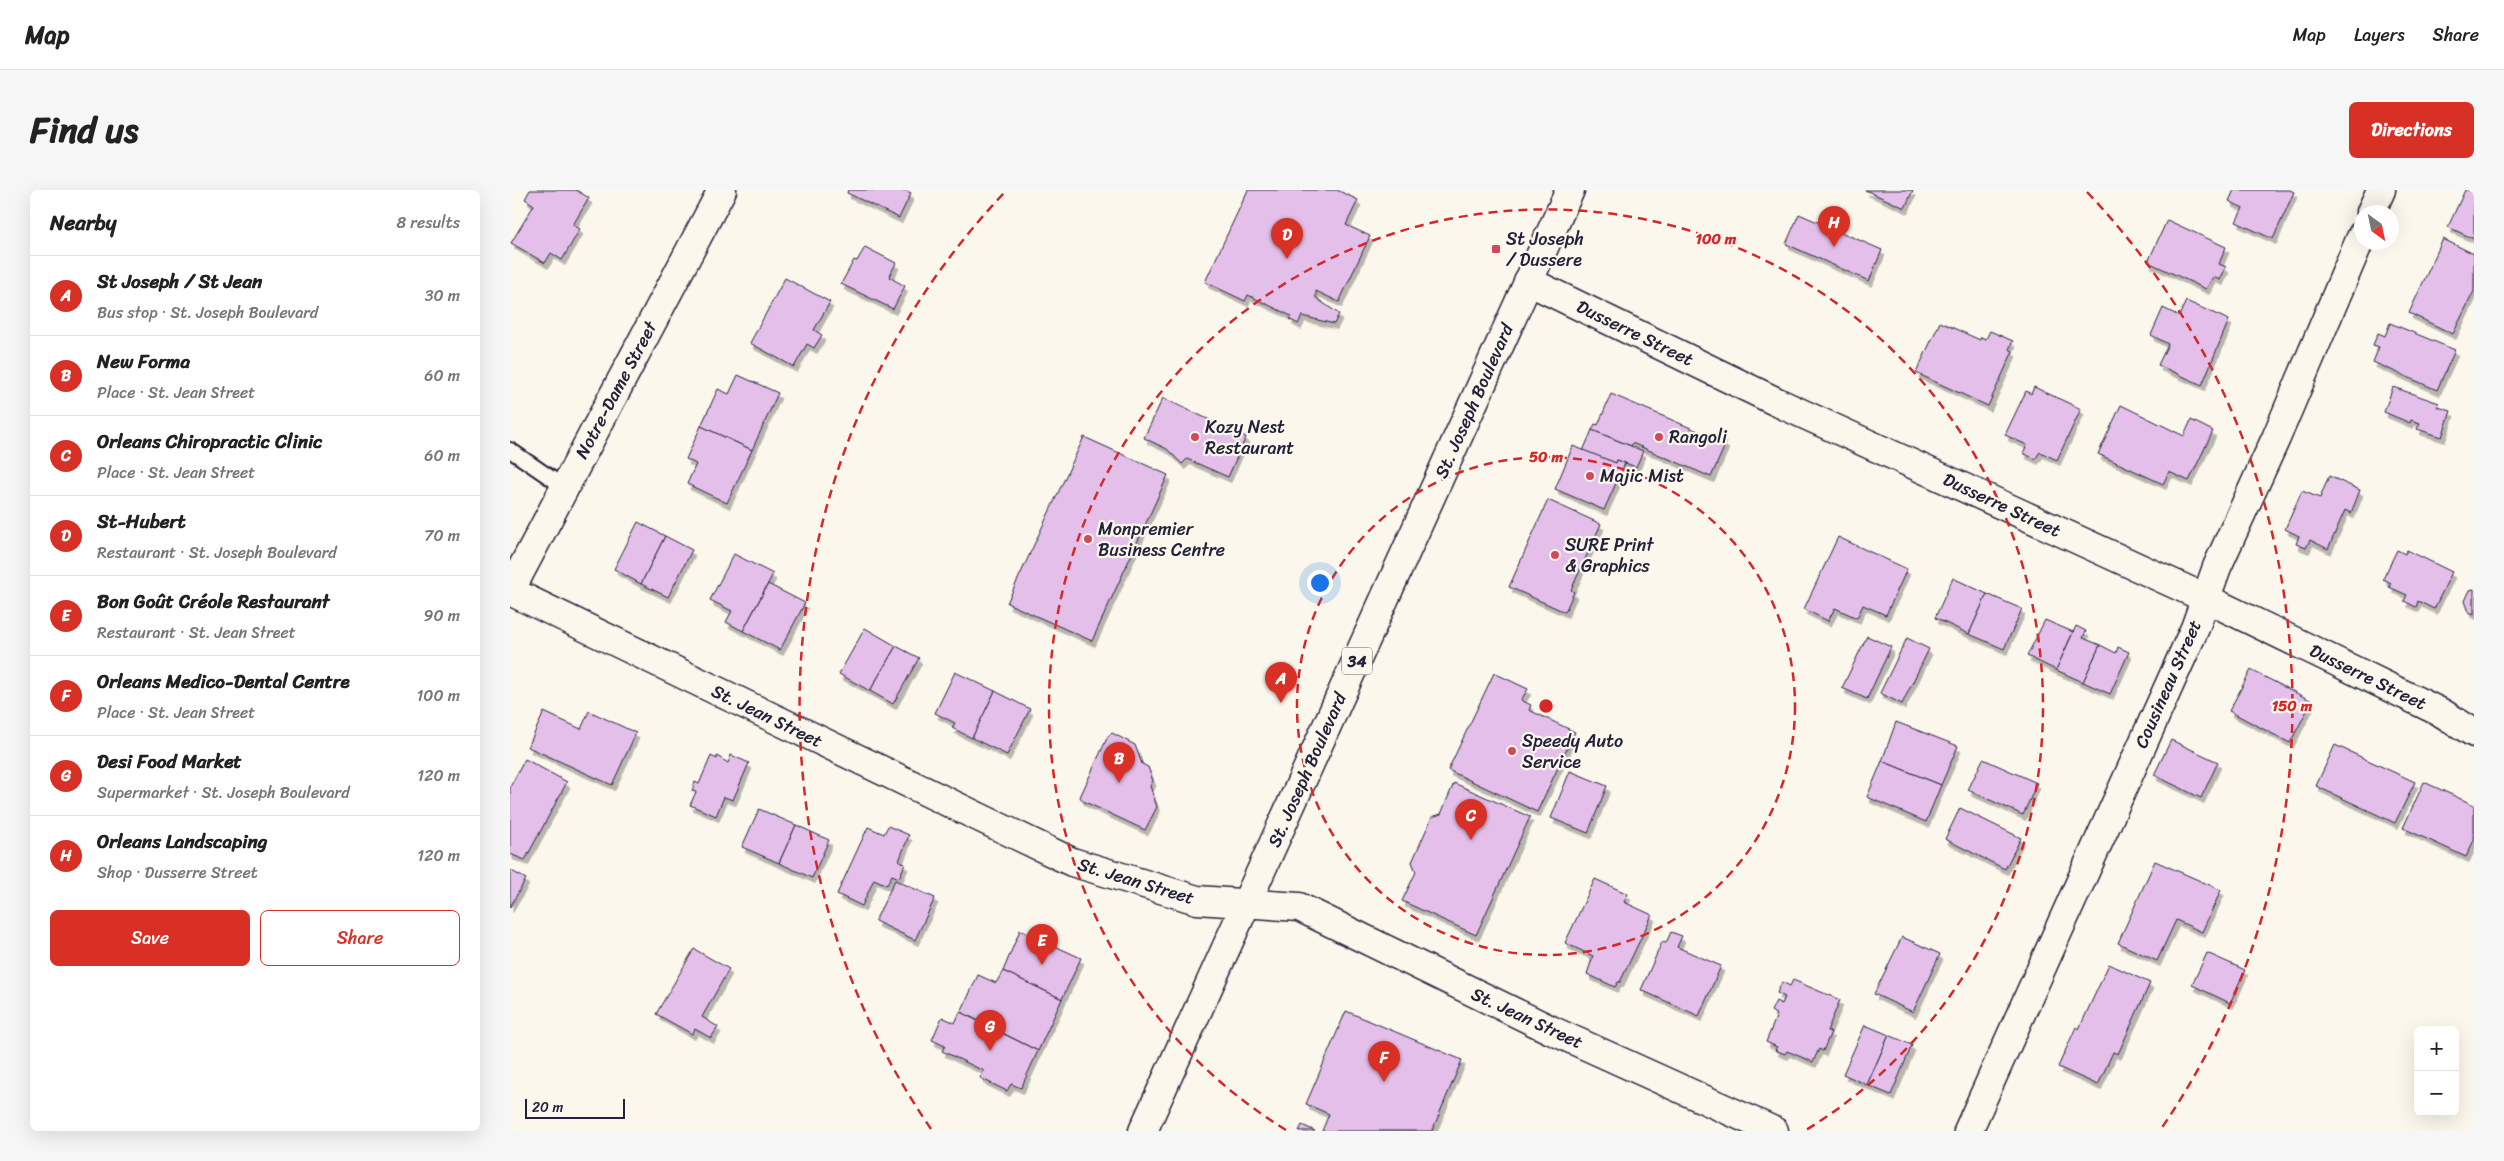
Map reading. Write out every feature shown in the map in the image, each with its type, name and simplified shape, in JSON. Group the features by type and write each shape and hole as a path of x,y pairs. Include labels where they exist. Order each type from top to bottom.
{"street":[{"name":"Notre-Dame Street","path":"510,591 722,190"},
{"name":"St. Joseph Boulevard","path":"1143,1131 1570,190"},
{"path":"2374,205 2381,190"},
{"name":"Cousineau Street","path":"1968,1131 2195,628 2217,567 2276,438 2356,250"},
{"name":"Dusserre Street","path":"1528,280 1779,403 2205,598 2442,713 2474,732"},
{"name":"St. Jean Street","path":"510,591 1072,862 1197,900 1246,905 1299,907 1551,1030 1774,1131"}],"lane":[{"path":"510,450 564,486"}],"building":[{"path":"530,190 576,190 589,198 573,225 580,229 562,260 551,253 545,263 511,243 534,205 525,199"},
{"path":"848,190 905,190 911,193 899,218 847,193"},
{"path":"1248,190 1337,190 1358,200 1346,225 1370,236 1339,302 1316,291 1316,298 1339,314 1334,324 1302,316 1298,324 1289,319 1291,316 1248,295 1245,301 1205,282"},
{"path":"1865,190 1913,190 1905,208"},
{"path":"2234,190 2290,190 2294,192 2273,239 2236,222 2243,208 2229,201"},
{"path":"2465,190 2474,190 2474,239 2448,227"},
{"path":"1799,214 1882,250 1869,281 1786,244"},
{"path":"2167,220 2226,247 2219,264 2226,267 2220,280 2213,277 2206,289 2148,262"},
{"path":"2443,239 2474,254 2474,291 2453,334 2409,313"},
{"path":"865,247 896,263 889,277 905,286 893,309 841,284 854,260 857,261"},
{"path":"785,278 830,302 814,330 822,335 814,348 807,344 794,367 750,343"},
{"path":"2186,301 2229,320 2202,385 2158,365 2168,344 2151,335 2163,308 2179,316"},
{"path":"1940,322 1980,340 1981,337 1986,339 1990,331 2013,341 2009,349 2013,351 1988,406 1916,373"},
{"path":"2390,323 2455,350 2437,390 2373,362 2379,347 2373,345 2378,333 2385,336"},
{"path":"738,375 778,393 752,450 701,426 718,389 729,394"},
{"path":"2034,387 2081,409 2057,460 2040,452 2035,459 2023,453 2027,445 2005,435 2026,391 2031,394"},
{"path":"2393,387 2439,403 2438,407 2451,411 2442,437 2417,429 2420,423 2411,420 2410,423 2384,412"},
{"name":"Rangoli","path":"1611,394 1726,443 1711,477 1632,443 1631,446 1592,430 1595,424 1598,425"},
{"name":"Kozy Nest Restaurant","path":"1163,398 1246,437 1228,477 1187,459 1182,464 1167,449 1144,438"},
{"path":"2121,405 2184,436 2191,420 2213,431 2189,481 2169,472 2163,484 2098,454"},
{"path":"701,426 752,450 727,503 687,484 696,464 686,459"},
{"path":"1592,430 1643,451 1636,467 1617,460 1616,463 1583,451"},
{"name":"Monpremier Business Centre","path":"1084,437 1168,475 1092,641 1007,603"},
{"name":"Majic Mist","path":"1573,446 1616,463 1617,460 1625,463 1604,510 1555,489"},
{"path":"2329,476 2360,490 2351,513 2345,510 2328,549 2310,540 2306,548 2296,544 2299,536 2285,529 2302,491 2320,498"},
{"name":"SURE Print & Graphics","path":"1548,500 1601,524 1571,590 1574,592 1565,612 1509,587"},
{"path":"638,522 665,536 641,584 614,569"},
{"path":"665,536 692,550 668,597 641,584"},
{"path":"1838,537 1907,569 1886,615 1863,605 1857,618 1835,608 1828,621 1804,609"},
{"path":"2397,550 2405,554 2407,550 2452,572 2434,609 2418,601 2416,607 2404,601 2407,595 2389,587 2391,583 2383,579"},
{"path":"734,554 773,574 743,631 726,622 732,611 710,600"},
{"path":"1953,578 1987,594 1969,634 1935,618"},
{"path":"768,584 805,603 780,650 743,631"},
{"path":"2474,589 2474,614 2469,612 2465,601 2470,590"},
{"path":"1987,594 2022,609 2004,649 1969,634"},
{"path":"2045,620 2073,632 2056,670 2027,656"},
{"path":"2076,626 2086,631 2083,638 2100,645 2083,682 2056,670"},
{"path":"865,628 896,646 870,691 839,674"},
{"path":"1867,636 1891,647 1867,699 1842,688"},
{"path":"1907,638 1929,649 1902,704 1880,693"},
{"path":"2100,645 2116,653 2118,647 2129,652 2110,694 2083,682"},
{"path":"896,646 919,658 893,704 870,691"},
{"path":"2251,670 2312,701 2290,743 2229,711"},
{"path":"955,672 995,691 972,738 952,728 955,723 935,713"},
{"name":"Speedy Auto Service","path":"1494,673 1528,689 1521,700 1531,705 1529,710 1575,732 1537,812 1448,770"},
{"path":"995,691 1030,709 1007,755 972,738"},
{"path":"589,711 636,733 612,785 528,747 544,712 581,729"},
{"path":"1896,722 1958,746 1941,785 1882,761"},
{"path":"1112,733 1135,745 1142,764 1148,767 1153,781 1150,786 1157,807 1145,830 1083,801 1080,797 1108,736"},
{"path":"2171,740 2218,762 2201,798 2154,775"},
{"path":"2335,745 2415,782 2395,823 2316,786"},
{"path":"731,755 749,763 733,800 724,797 716,816 690,805 696,792 692,791 695,782 699,784 711,756 717,759 717,756 728,763"},
{"path":"525,759 567,782 525,860 510,854 510,787"},
{"path":"1983,759 2037,783 2023,815 1968,790"},
{"path":"1882,761 1941,785 1926,822 1867,797"},
{"path":"1570,771 1607,786 1588,833 1551,818"},
{"path":"2424,782 2474,805 2474,840 2466,857 2403,828"},
{"path":"1454,783 1530,817 1476,935 1402,901 1416,872 1412,862 1432,817 1441,814"},
{"path":"1960,808 2021,838 2005,869 1945,839"},
{"path":"759,809 796,825 779,863 742,847"},
{"path":"796,825 829,840 812,878 779,863"},
{"path":"888,826 909,835 899,861 905,864 899,878 892,875 887,885 874,879 862,906 837,894 868,827 884,834"},
{"path":"2155,861 2221,890 2202,932 2176,920 2157,961 2118,943"},
{"path":"510,870 526,879 510,907"},
{"path":"1595,879 1628,894 1624,902 1652,915 1620,982 1615,987 1587,974 1593,956 1565,943"},
{"path":"895,880 935,898 915,940 875,921"},
{"path":"1020,930 1081,958 1062,999 1003,971"},
{"path":"1671,932 1682,936 1677,947 1721,966 1699,1016 1641,990 1662,942 1666,943"},
{"path":"1902,937 1940,954 1913,1012 1874,994"},
{"path":"694,949 729,969 702,1017 718,1027 711,1038 695,1029 692,1034 656,1014"},
{"path":"2207,953 2245,970 2230,1003 2192,985"},
{"path":"2109,964 2150,983 2118,1054 2113,1052 2098,1085 2058,1067 2076,1027 2079,1029"},
{"path":"1003,971 1062,999 1038,1051 961,1012 978,975 996,983"},
{"path":"1793,980 1840,1000 1827,1031 1831,1032 1823,1051 1819,1049 1813,1062 1787,1051 1785,1054 1775,1050 1777,1047 1766,1042 1777,1015 1771,1011 1776,1001 1782,1004 1785,997 1777,993 1782,982 1790,986"},
{"path":"1346,1011 1462,1060 1432,1131 1322,1131 1329,1114 1306,1104"},
{"path":"960,1012 1038,1051 1021,1088 1011,1084 1007,1091 980,1078 984,1071 942,1051 945,1046 932,1040 942,1017 955,1023"},
{"path":"1865,1025 1889,1035 1867,1085 1843,1074"},
{"path":"1889,1035 1912,1045 1891,1095 1867,1085"},
{"path":"1302,1125 1315,1131 1299,1131"}],"place":[{"name":"Orleans Landscaping","path":"1834,247"},
{"name":"St Joseph / Dussere","path":"1496,249"},
{"name":"St-Hubert","path":"1287,259"},
{"name":"Kozy Nest Restaurant","path":"1195,437"},
{"name":"Rangoli","path":"1659,437"},
{"name":"Majic Mist","path":"1590,476"},
{"name":"Monpremier Business Centre","path":"1088,539"},
{"name":"SURE Print & Graphics","path":"1555,555"},
{"name":"St Joseph / St Jean","path":"1281,703"},
{"name":"Speedy Auto Service","path":"1512,751"},
{"name":"New Forma","path":"1119,783"},
{"name":"Orleans Chiropractic Clinic","path":"1471,840"},
{"name":"Bon Goût Créole Restaurant","path":"1042,965"},
{"name":"Desi Food Market","path":"990,1051"},
{"name":"Orleans Medico-Dental Centre","path":"1384,1082"}]}
